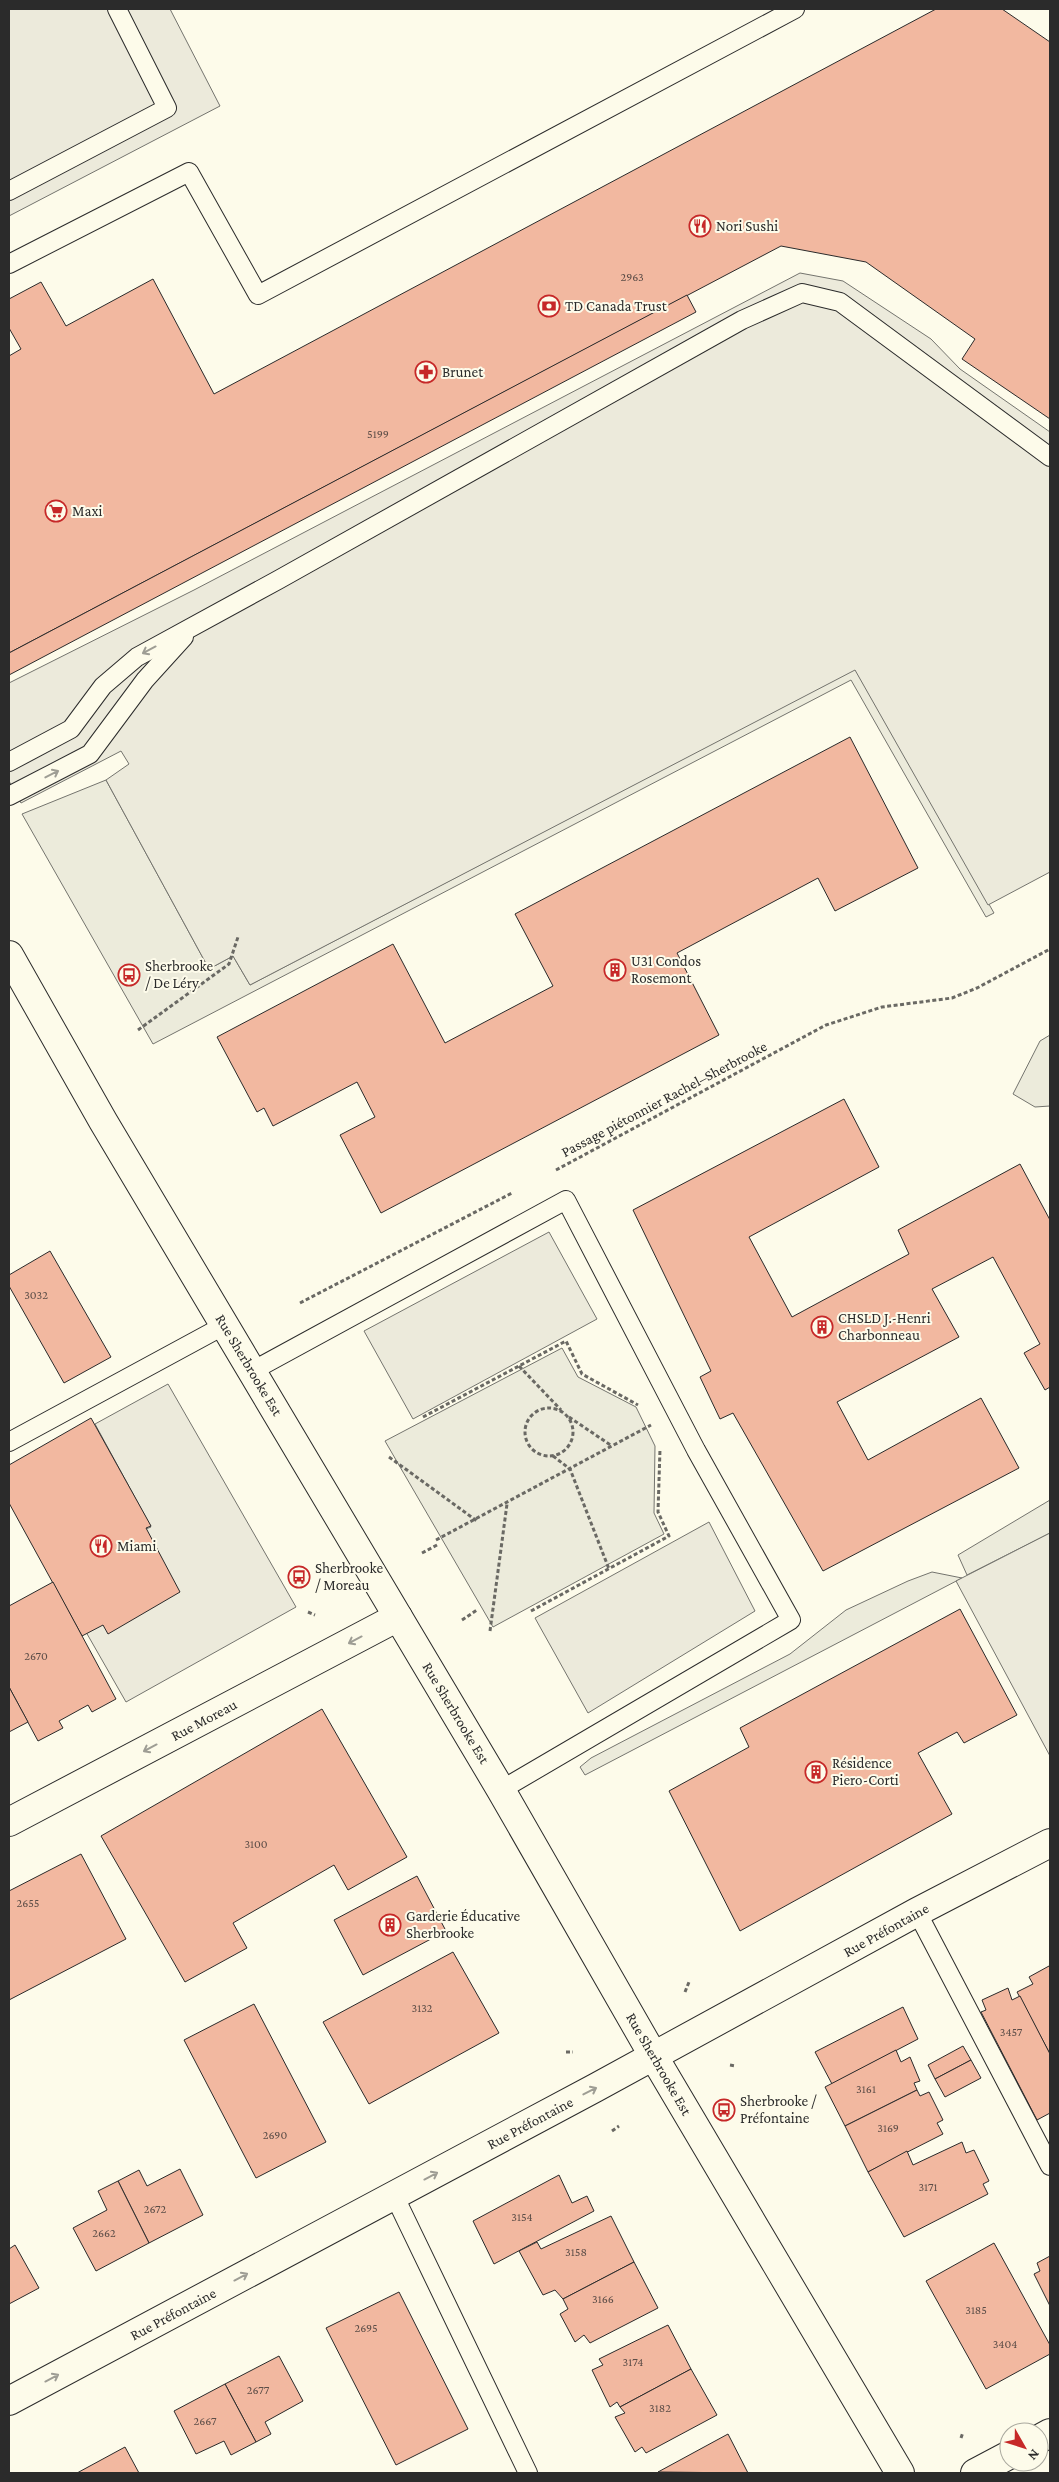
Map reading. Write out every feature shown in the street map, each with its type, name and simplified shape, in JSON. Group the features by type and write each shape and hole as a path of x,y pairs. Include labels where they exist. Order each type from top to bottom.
{"main road":[{"name":"Rue Sherbrooke Est","path":"9,955 103,1121 501,1790 654,2057 900,2473"},
{"name":"Rue Moreau","path":"9,1822 398,1617"},
{"name":"Rue Préfontaine","path":"9,2401 654,2057 917,1912 1050,1843"},
{"path":"975,2473 999,2460"}],"lane":[{"path":"9,191 167,108 117,9"},
{"path":"9,264 189,172 258,295 795,9"},
{"path":"9,762 71,729 103,686 137,656 742,320 802,293 840,302 1050,457"},
{"path":"9,796 90,754 145,680 192,627"},
{"path":"252,1371 566,1200 680,1417 791,1620 501,1790"},
{"path":"9,1442 225,1325"},
{"path":"917,1912 1050,2166"},
{"path":"394,2195 528,2473"}],"path":[{"path":"138,1030 229,964 238,937"},
{"name":"Passage piétonnier Rachel–Sherbrooke","path":"552,1172 826,1025 882,1007 952,998 976,988 1050,949"},
{"path":"300,1302 518,1190"},
{"path":"423,1417 566,1341 582,1374 638,1405 642,1412"},
{"path":"519,1366 565,1414 573,1428 566,1449 552,1456"},
{"path":"608,1569 570,1470 552,1456 538,1454 531,1448 526,1442 525,1425 529,1418 543,1409 551,1408 565,1414 612,1446"},
{"path":"436,1540 477,1521 651,1425 680,1417"},
{"path":"647,1419 654,1433"},
{"path":"531,1611 669,1536 658,1512 660,1447"},
{"path":"389,1457 477,1521"},
{"path":"490,1631 507,1504"},
{"path":"422,1553 439,1544"},
{"path":"462,1620 477,1610"},
{"path":"308,1612 316,1615"},
{"path":"686,1992 689,1982"},
{"path":"566,2052 573,2052"},
{"path":"730,2065 736,2066"},
{"path":"612,2131 619,2126"},
{"path":"961,2438 963,2432"}],"shaded area":[{"path":"9,9 170,9 220,106 9,216"},
{"path":"800,273 843,281 931,339 960,369 1050,432 1050,872 988,905 855,670 250,985 233,956 209,969 106,780 129,764 121,751 21,803 9,781 9,683 194,590"},
{"path":"855,669 994,913 986,917 851,680 153,1044 22,814 106,780 209,969 233,956 250,985"},
{"path":"1050,1035 1050,1106 1035,1107 1013,1094 1040,1041"},
{"path":"549,1232 597,1319 413,1419 364,1331"},
{"path":"562,1348 578,1377 636,1407 655,1446 654,1513 664,1534 493,1627 385,1441"},
{"path":"168,1384 296,1607 126,1702 86,1632 146,1529 151,1527 95,1424"},
{"path":"1050,1500 1050,1533 967,1575 958,1555"},
{"path":"709,1522 755,1611 588,1713 535,1618"},
{"path":"1050,1533 1050,1756 956,1581"},
{"path":"932,1572 962,1578 585,1775 580,1767 591,1758 790,1654 846,1610"}],"building":[{"path":"936,9 1002,9 1050,42 1050,419 962,359 975,339 866,262 781,246 9,653 9,356 21,349 9,328 9,299 41,282 66,326 153,279 214,394"},
{"path":"687,295 696,312 9,675 9,653"},
{"name":"U31 Condos Rosemont","path":"850,737 918,868 835,911 818,878 677,953 719,1035 381,1213 340,1135 375,1117 357,1082 273,1126 264,1108 257,1112 217,1037 393,944 445,1043 553,986 515,914"},
{"name":"CHSLD J.-Henri Charbonneau","path":"844,1099 879,1167 749,1237 792,1317 909,1254 898,1230 1020,1164 1050,1220 1050,1387 1045,1390 1024,1353 1040,1344 993,1257 932,1289 959,1337 837,1402 868,1460 981,1398 1019,1468 823,1571 733,1413 720,1419 700,1377 711,1371 633,1210"},
{"path":"50,1251 111,1357 64,1383 9,1286 9,1275"},
{"path":"91,1418 151,1526 146,1528 180,1592 108,1634 103,1625 82,1636 9,1503 9,1465"},
{"path":"53,1582 116,1699 92,1712 88,1705 59,1721 63,1728 38,1741 9,1687 9,1606"},
{"name":"Résidence Piero-Corti","path":"960,1609 1017,1715 964,1743 957,1732 918,1753 952,1814 740,1931 669,1791 749,1747 740,1728"},
{"path":"9,1687 28,1722 9,1732"},
{"path":"322,1709 407,1857 348,1890 334,1865 233,1923 247,1948 185,1982 101,1836"},
{"path":"81,1854 126,1939 9,2000 9,1891"},
{"name":"Garderie Éducative Sherbrooke","path":"417,1876 446,1931 363,1975 334,1920"},
{"path":"453,1952 499,2033 369,2104 323,2022"},
{"path":"1049,1966 1050,2054 1017,1992 1033,1984 1029,1977"},
{"path":"1008,1988 1012,2000 1020,1996 1050,2054 1050,2113 1037,2120 981,2012 986,2010 982,2000"},
{"path":"254,2004 326,2142 256,2178 184,2040"},
{"path":"903,2007 918,2039 832,2084 815,2052"},
{"path":"963,2046 971,2060 935,2079 928,2065"},
{"path":"896,2050 901,2062 910,2057 920,2081 914,2083 917,2090 845,2126 825,2087"},
{"path":"971,2060 981,2078 945,2097 935,2079"},
{"path":"917,2090 920,2096 929,2092 943,2120 937,2123 943,2134 868,2172 845,2126"},
{"path":"962,2142 966,2153 974,2150 989,2181 983,2184 988,2194 904,2237 868,2172 907,2151 913,2165"},
{"path":"180,2169 203,2215 149,2243 118,2181 139,2170 147,2186"},
{"path":"559,2175 572,2203 587,2196 594,2211 494,2264 473,2221"},
{"path":"118,2181 149,2243 96,2271 73,2228 107,2210 98,2191"},
{"path":"611,2216 634,2262 563,2299 555,2290 543,2295 519,2251 537,2242 541,2249"},
{"path":"994,2243 1050,2345 1050,2354 986,2389 926,2281"},
{"path":"15,2245 39,2288 9,2304 9,2249"},
{"path":"1050,2256 1050,2306 1034,2274 1040,2271 1037,2263"},
{"path":"634,2262 658,2308 590,2343 584,2335 575,2342 560,2314 568,2309 563,2299"},
{"path":"399,2292 468,2429 396,2465 326,2328"},
{"path":"668,2325 691,2369 620,2407 617,2402 610,2407 592,2370 603,2365 599,2359"},
{"path":"279,2356 303,2401 265,2422 271,2434 256,2442 225,2384"},
{"path":"691,2369 717,2415 646,2453 642,2447 635,2452 615,2417 625,2413 620,2407"},
{"path":"225,2384 256,2442 231,2455 224,2441 196,2454 174,2411"},
{"path":"728,2434 748,2473 658,2472"},
{"path":"125,2447 139,2473 77,2473"}],"place":[{"name":"Nori Sushi","path":"700,226"},
{"name":"TD Canada Trust","path":"549,306"},
{"name":"Brunet","path":"426,372"},
{"name":"Maxi","path":"56,511"},
{"name":"U31 Condos Rosemont","path":"615,970"},
{"name":"Sherbrooke / De Léry","path":"129,975"},
{"name":"CHSLD J.-Henri Charbonneau","path":"822,1327"},
{"name":"Miami","path":"101,1546"},
{"name":"Sherbrooke / Moreau","path":"299,1577"},
{"name":"Résidence Piero-Corti","path":"816,1772"},
{"name":"Garderie Éducative Sherbrooke","path":"390,1925"},
{"name":"Sherbrooke / Préfontaine","path":"724,2110"}]}
